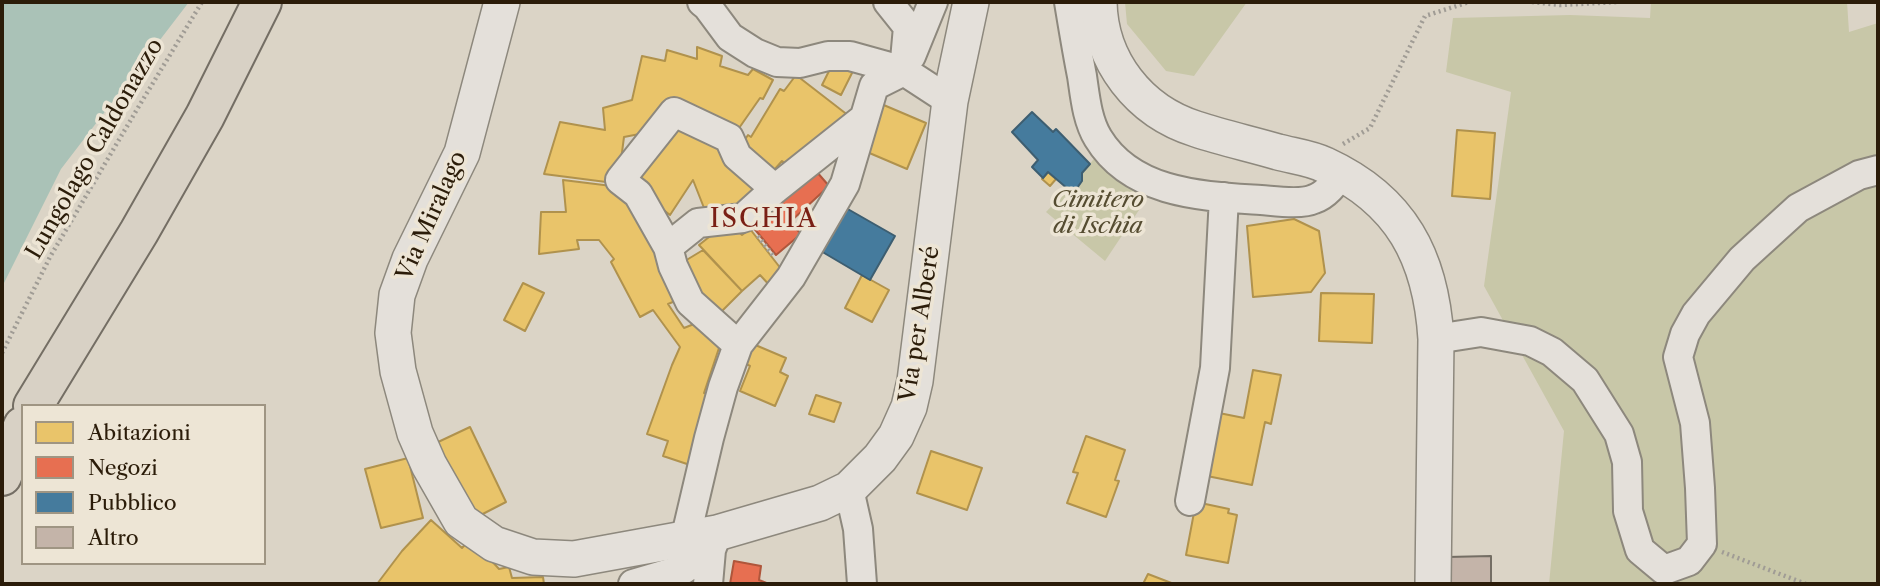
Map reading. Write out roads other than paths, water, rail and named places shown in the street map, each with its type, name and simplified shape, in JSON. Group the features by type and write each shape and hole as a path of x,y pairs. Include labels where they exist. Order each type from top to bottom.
{"main road":[{"path":"34,404 146,221 205,116 262,2"},
{"path":"2,475 21,431"}],"street":[{"name":"Via Miralago","path":"502,2 462,153 410,260 397,295 393,333 398,371 415,433 429,465 461,521 494,544 533,557 574,559 704,541"},
{"path":"702,2 730,37 755,54 777,62 800,63 828,56 850,56 904,71 950,101"},
{"path":"888,2 908,27 904,71"},
{"path":"708,584 704,541 712,425 738,345 791,277 845,184 874,86 904,71 933,2"},
{"name":"Via per Alberé","path":"704,541 820,503 849,489 880,458 896,436 909,407 915,381 950,101 971,2"},
{"path":"1069,2 1088,111 1097,136 1112,156 1130,172 1153,184 1178,191 1206,196 1282,201 1313,200 1329,190 1332,169"},
{"path":"1099,2 1106,46 1117,68 1133,90 1160,113 1193,129 1332,169 1377,198 1405,230 1418,251 1428,282 1435,326 1433,584"},
{"path":"738,345 690,302 673,266 668,247 638,194 620,180 674,112 729,138 737,156 775,189"},
{"path":"668,247 698,223 743,218 863,119"},
{"path":"1435,326 1530,341 1552,352 1585,380 1619,434 1627,461 1628,511 1640,550 1664,570 1689,561 1702,544 1695,423 1678,357 1685,334 1696,314 1742,259 1798,208 1859,175 1878,170"},
{"path":"1190,501 1215,368 1224,197"},
{"path":"849,489 858,528 862,584"},
{"path":"633,584 684,569 704,541"}],"district":[{"name":"ISCHIA","path":"764,219"}],"park label":[{"name":"Cimitero di Ischia","path":"1098,213"}]}
